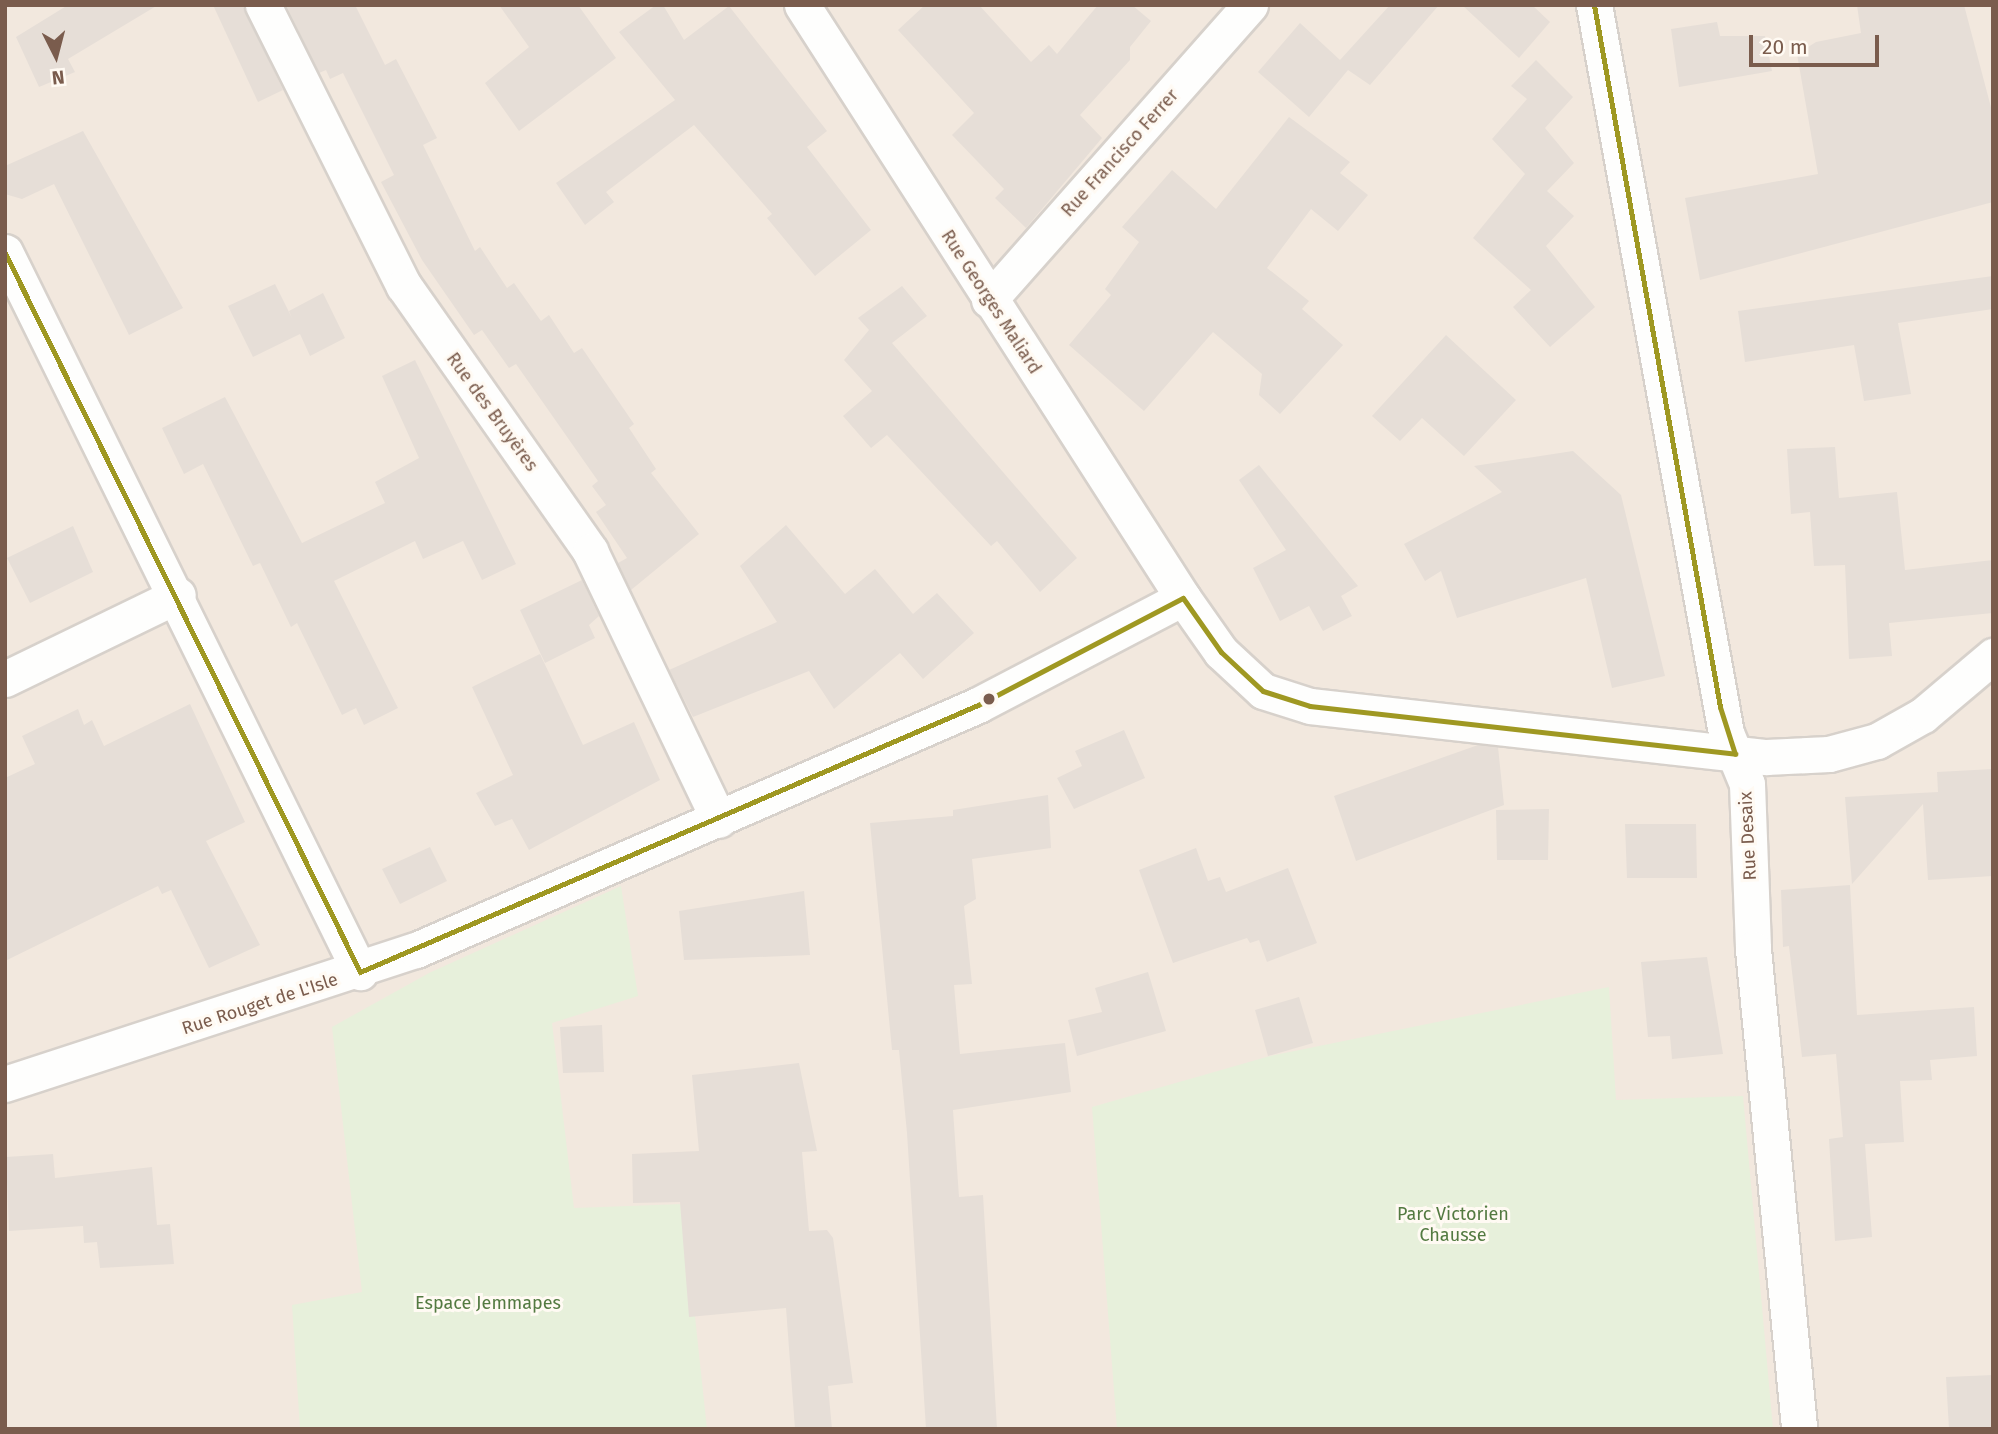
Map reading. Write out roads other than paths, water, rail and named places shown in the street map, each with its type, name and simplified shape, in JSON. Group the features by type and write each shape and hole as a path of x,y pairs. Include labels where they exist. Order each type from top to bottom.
{"street":[{"name":"Rue des Bruyères","path":"263,5 404,286 590,551 719,820"},
{"name":"Rue Georges Maliard","path":"802,5 989,300 1183,597"},
{"name":"Rue Francisco Ferrer","path":"989,300 1250,5"},
{"name":"Rue Desaix","path":"1594,5 1720,707 1747,785 1753,949 1799,1429"},
{"path":"5,252 178,595 360,972"},
{"path":"5,679 178,595"},
{"name":"Rue Rouget de L'Isle","path":"5,1084 360,972 719,820 1094,649 1183,597"},
{"path":"1183,597 1220,652 1264,691 1310,706 1735,754 1829,754 1877,741 1923,715 1993,656"}],"park label":[{"name":"Parc Victorien Chausse","path":"1453,1225"},
{"name":"Espace Jemmapes","path":"488,1303"}]}
